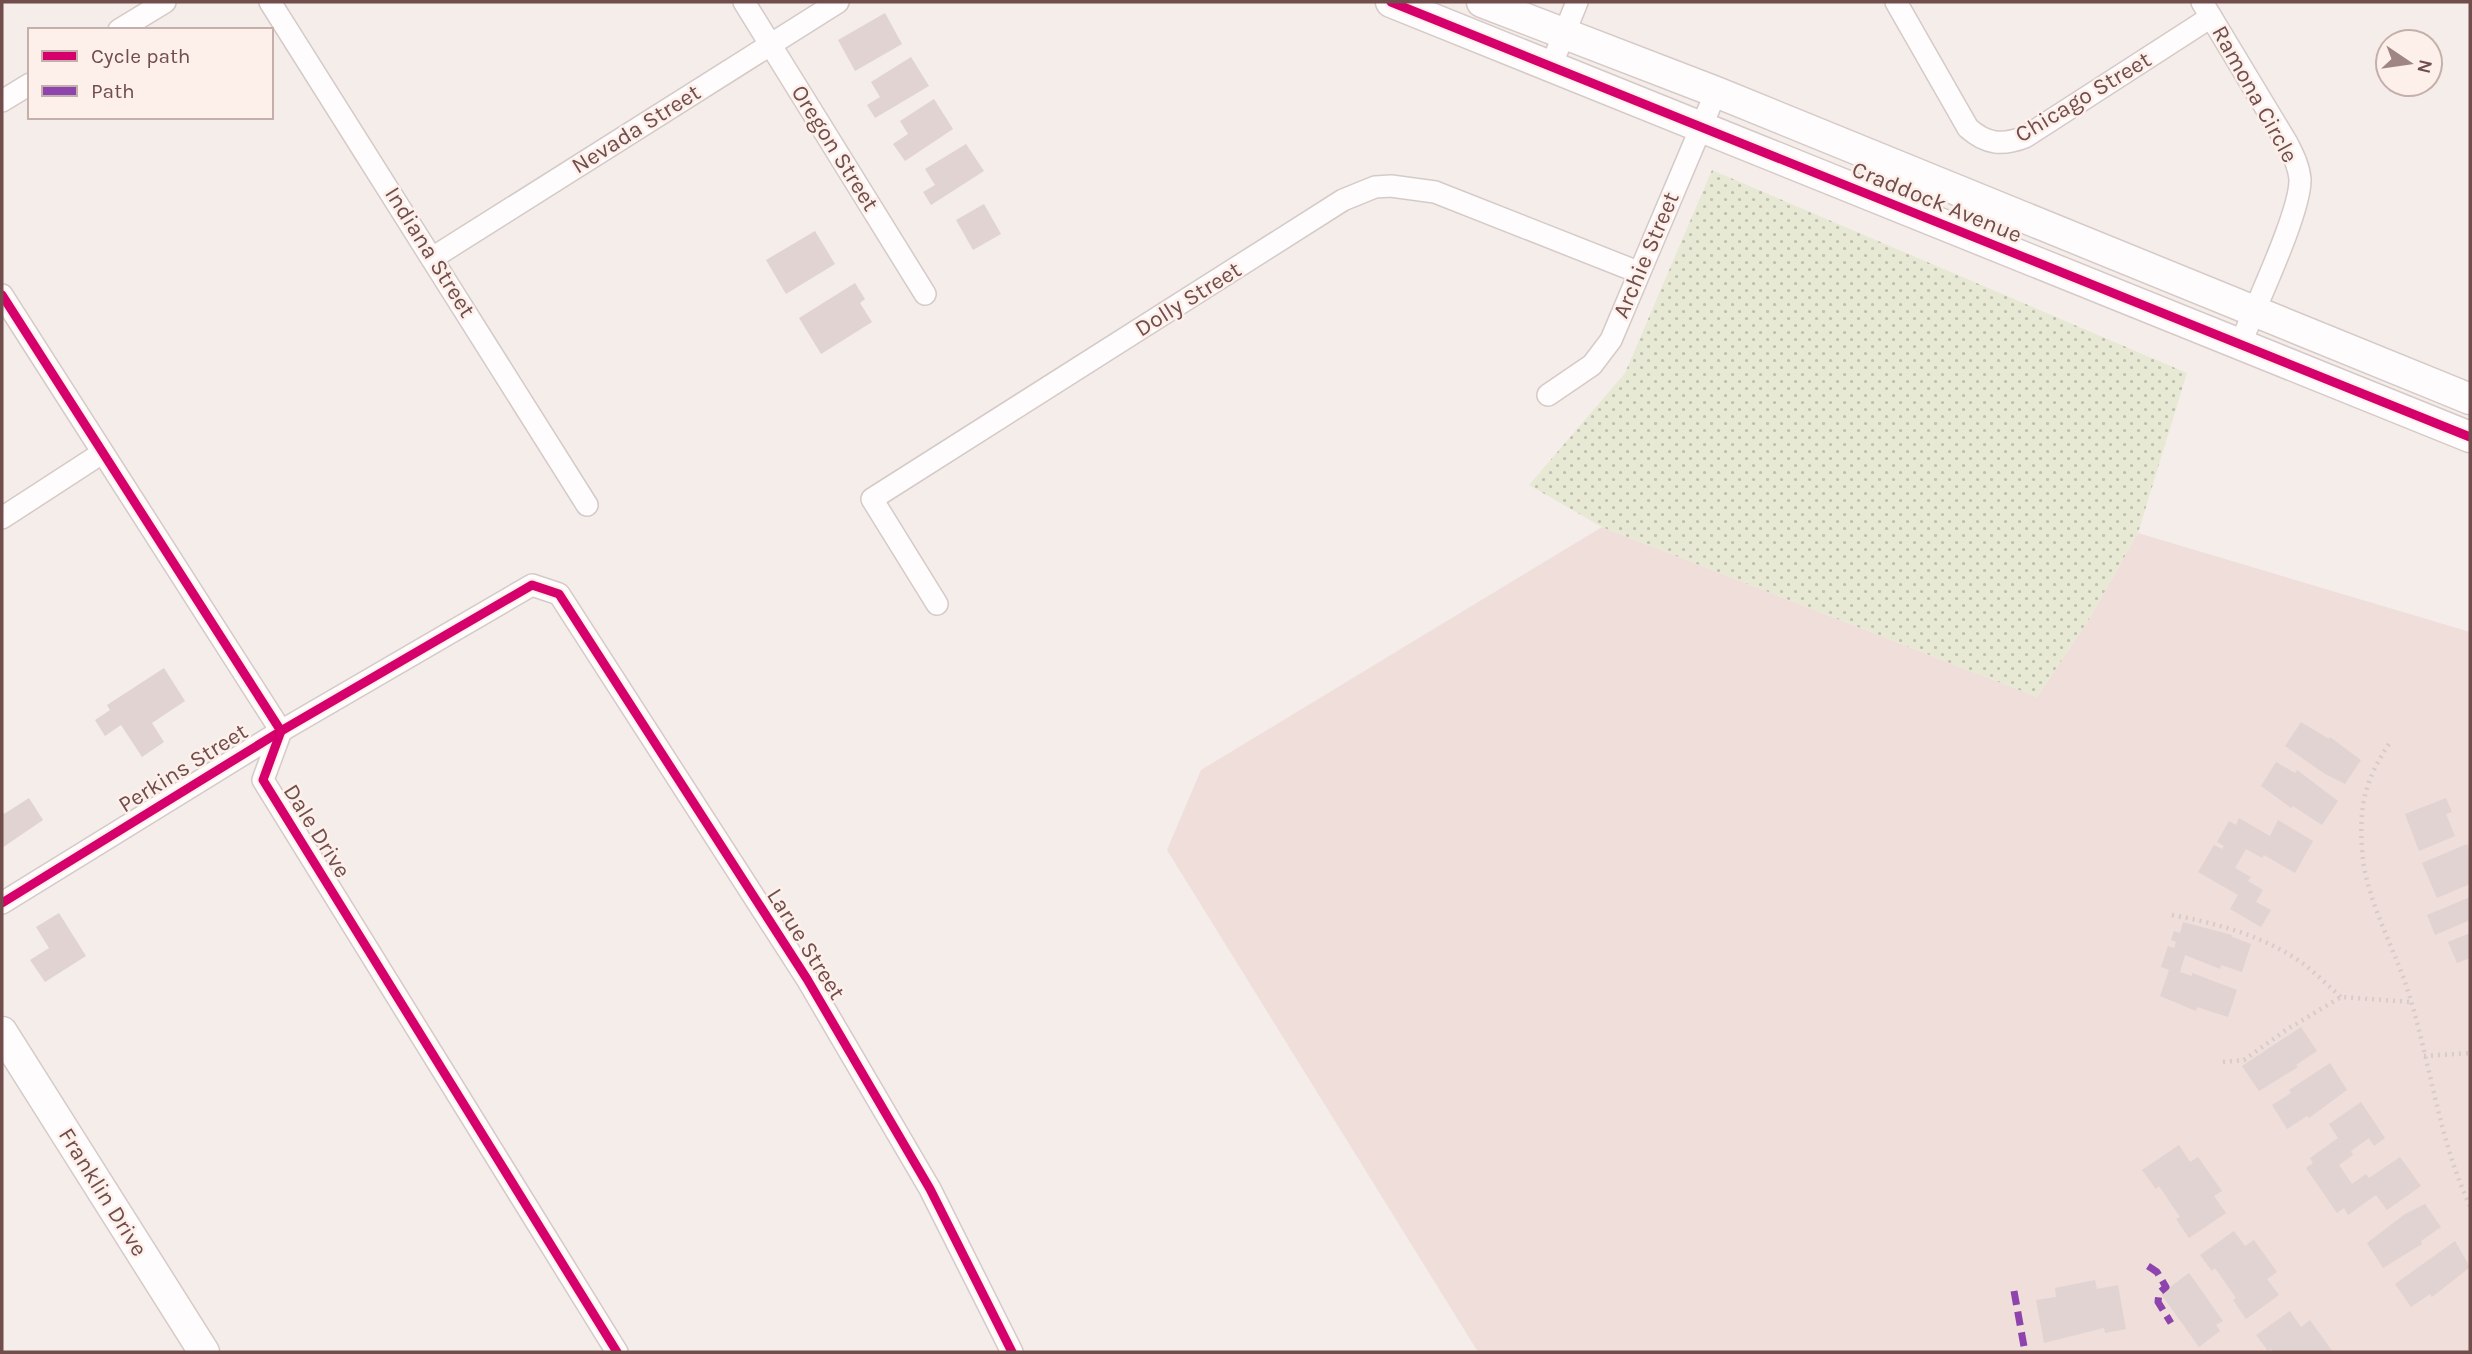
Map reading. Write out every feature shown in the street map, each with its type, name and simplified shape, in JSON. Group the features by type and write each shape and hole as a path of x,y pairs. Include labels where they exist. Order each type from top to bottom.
{"street":[{"path":"122,28 165,2"},
{"name":"Indiana Street","path":"271,2 434,257 587,505"},
{"name":"Oregon Street","path":"744,2 925,294"},
{"name":"Nevada Street","path":"434,257 838,2"},
{"name":"Craddock Avenue","path":"1391,2 2470,437"},
{"name":"Craddock Avenue","path":"1482,2 1716,92 2470,399"},
{"path":"1551,66 1577,2"},
{"name":"Chicago Street","path":"1896,2 1968,128 1980,139 1994,143 2011,143 2025,137 2207,9"},
{"name":"Ramona Circle","path":"2207,9 2287,143 2296,161 2300,179 2295,207 2240,345"},
{"path":"2,101 28,85"},
{"name":"Archie Street","path":"1548,395 1579,375 1603,353 1716,92"},
{"name":"Dolly Street","path":"937,604 872,499 1360,192 1391,186 1435,192 1638,272"},
{"path":"2,295 281,731"},
{"path":"2,518 102,453"},
{"name":"Perkins Street","path":"2,903 281,731 532,585"},
{"name":"Larue Street","path":"532,585 559,594 807,979 930,1189 1012,1352"},
{"name":"Dale Drive","path":"281,731 263,780 617,1352"},
{"name":"Franklin Drive","path":"2,1032 204,1352"}],"path":[{"path":"2389,744 2364,789 2362,848 2367,880 2412,1002 2424,1056 2461,1187 2470,1206"},
{"path":"2172,915 2228,926 2277,948 2297,959 2341,997"},
{"path":"2223,1062 2244,1060 2286,1030 2341,997 2412,1002"},
{"path":"2424,1056 2470,1053"}],"shaded area":[{"path":"1602,527 2037,697 2089,619 2138,533 2470,632 2470,1352 1478,1352 1167,850 1201,770"}],"green space":[{"path":"1712,170 2187,373 2138,533 2089,619 2037,697 1602,527 1529,485 1625,373"}],"building":[{"path":"885,13 902,44 855,71 838,40"},
{"path":"911,57 929,86 875,118 867,105 880,97 871,82"},
{"path":"934,99 953,129 905,161 893,144 908,134 900,121"},
{"path":"966,144 984,171 931,205 923,192 935,185 925,169"},
{"path":"984,204 1001,234 973,250 956,220"},
{"path":"815,231 835,264 786,294 766,260"},
{"path":"855,283 865,299 860,303 872,322 821,354 799,318"},
{"path":"164,668 185,701 152,723 164,742 142,757 121,725 105,736 95,720 110,710 107,705"},
{"path":"2301,722 2329,739 2330,737 2361,760 2345,784 2325,774 2285,746"},
{"path":"2276,762 2295,773 2297,770 2338,801 2322,825 2293,806 2291,808 2261,786"},
{"path":"29,798 43,820 2,848 2,810 4,814"},
{"path":"2446,798 2452,812 2446,814 2455,836 2419,851 2405,814"},
{"path":"2239,818 2270,836 2278,820 2313,841 2295,873 2264,855 2262,858 2246,849 2235,868 2251,877 2248,881 2263,890 2256,902 2271,910 2261,927 2230,909 2238,895 2198,872 2214,845 2222,849 2224,846 2217,842 2229,821 2236,825"},
{"path":"2467,844 2470,852 2470,884 2437,898 2422,863"},
{"path":"2470,897 2470,920 2435,935 2427,915"},
{"path":"59,913 86,956 45,982 30,960 49,948 36,927"},
{"path":"2183,922 2232,935 2251,944 2242,972 2221,965 2220,969 2185,955 2180,972 2192,976 2192,973 2237,990 2228,1017 2197,1007 2196,1011 2160,996 2169,970 2161,967 2168,946 2174,948 2176,942 2171,940 2174,931 2180,933"},
{"path":"2470,933 2470,958 2457,963 2448,942"},
{"path":"2301,1027 2317,1051 2296,1065 2298,1067 2259,1091 2242,1066"},
{"path":"2330,1063 2347,1090 2309,1118 2307,1116 2287,1129 2272,1105 2291,1093 2289,1090"},
{"path":"2361,1102 2385,1138 2374,1146 2369,1138 2351,1151 2353,1155 2339,1165 2352,1184 2366,1174 2369,1178 2400,1157 2421,1186 2387,1210 2376,1195 2348,1215 2344,1208 2337,1213 2306,1168 2313,1163 2310,1158 2338,1138 2329,1124"},
{"path":"2179,1145 2190,1162 2198,1157 2222,1191 2214,1196 2226,1213 2189,1238 2176,1219 2180,1217 2159,1186 2156,1189 2142,1170"},
{"path":"2425,1204 2441,1227 2421,1241 2422,1244 2383,1268 2367,1243 2405,1214"},
{"path":"2234,1231 2245,1246 2254,1240 2277,1272 2267,1279 2279,1295 2246,1319 2233,1300 2236,1298 2215,1268 2212,1271 2200,1255"},
{"path":"2455,1241 2470,1267 2432,1297 2430,1294 2411,1307 2395,1284"},
{"path":"2189,1273 2223,1321 2216,1325 2220,1331 2199,1347 2161,1294"},
{"path":"2095,1280 2097,1289 2118,1285 2126,1329 2105,1333 2104,1328 2044,1343 2036,1300 2056,1297 2055,1288"},
{"path":"2290,1311 2301,1327 2310,1320 2333,1352 2268,1351 2256,1335"}],"marked path":[{"path":"2148,1266 2157,1272 2166,1287 2159,1293 2158,1302 2171,1323"},
{"path":"2014,1291 2025,1352"}],"cycle path":[{"path":"1391,2 2470,437"},
{"path":"2,295 281,731 263,780 617,1352"},
{"path":"2,903 281,731 532,585 559,594 807,979 930,1189 1012,1352"}]}
